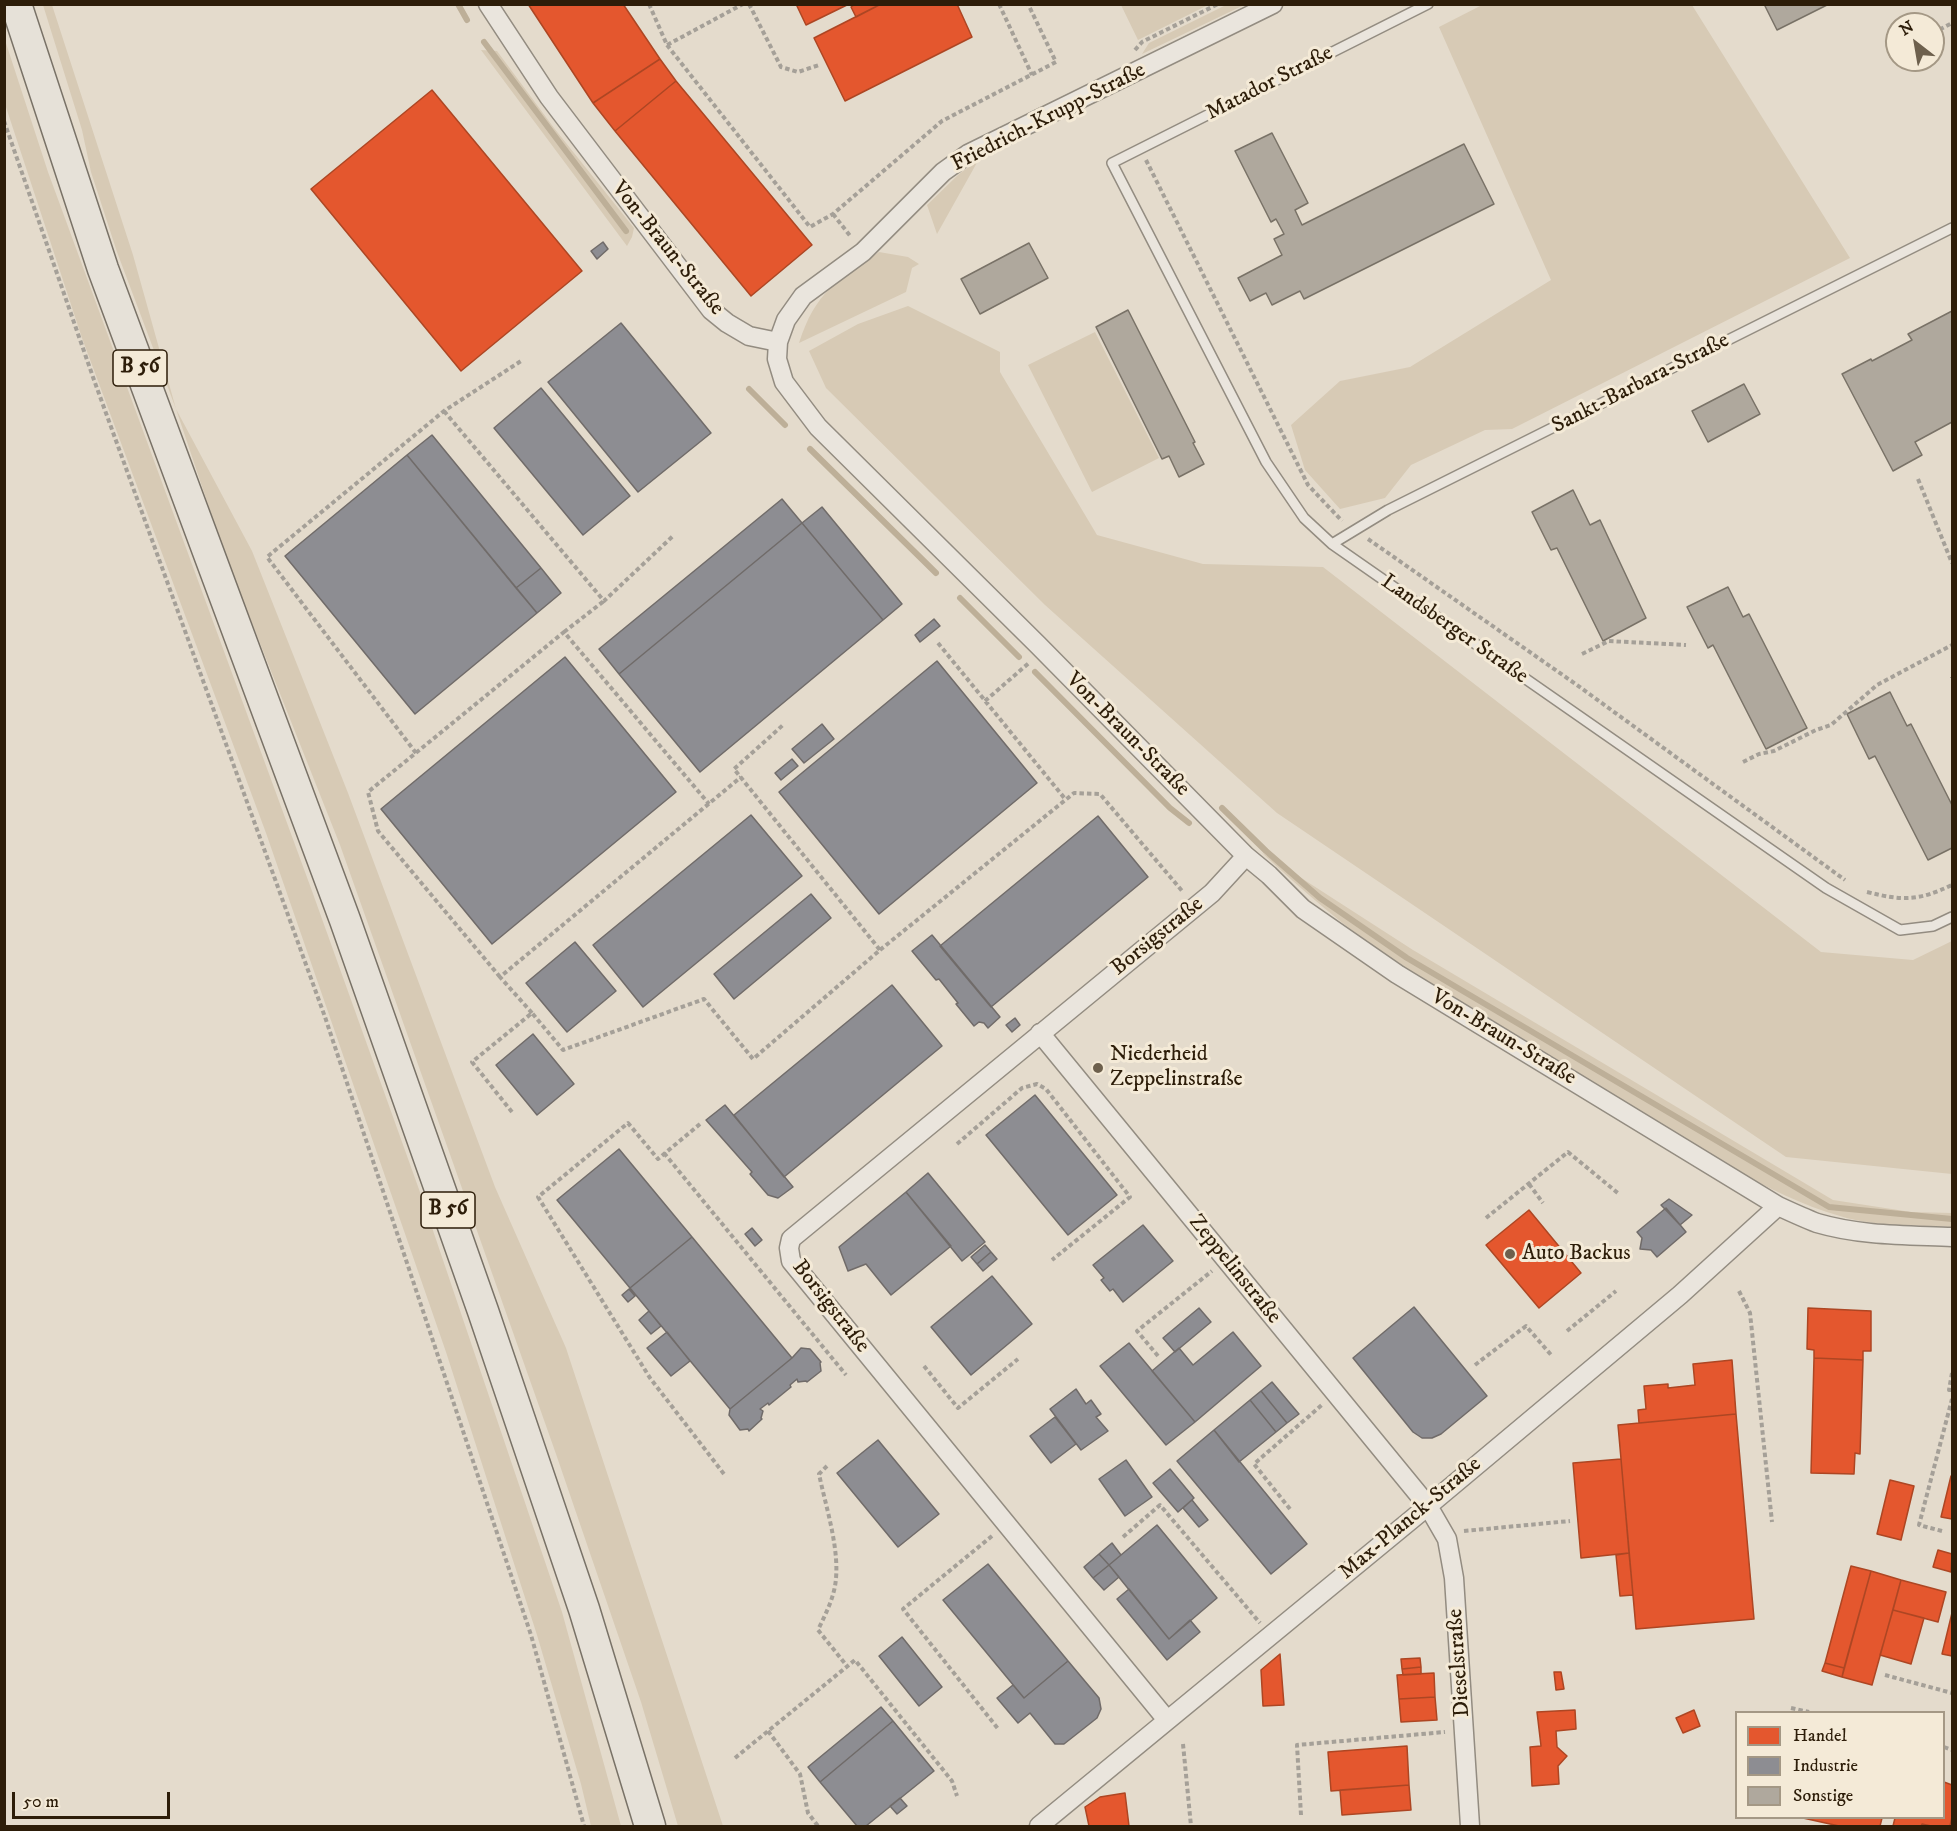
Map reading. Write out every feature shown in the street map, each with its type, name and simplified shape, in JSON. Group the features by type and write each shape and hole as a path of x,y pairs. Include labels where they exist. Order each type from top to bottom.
{"highway":[{"name":"B 56","path":"16,4 103,269 340,909 480,1301 584,1608 650,1827"}],"street":[{"name":"Von-Braun-Straße","path":"488,4 549,97 711,310 749,336 778,342 777,359 784,382 818,427 1246,856 1303,909 1397,974 1778,1206 1815,1222 1872,1234 1953,1237"},
{"name":"Friedrich-Krupp-Straße","path":"778,342 786,320 803,296 863,252 943,172 968,154 1273,4"},
{"name":"Borsigstraße","path":"1167,1720 790,1261 789,1248 791,1239 1212,893 1246,856"},
{"name":"Zeppelinstraße","path":"1040,1033 1428,1506"},
{"name":"Max-Planck-Straße","path":"1039,1827 1708,1271 1778,1206"},
{"name":"Dieselstraße","path":"1428,1506 1447,1539 1454,1578 1470,1827"}],"lane":[{"name":"Matador Straße","path":"1112,163 1428,4"},
{"name":"Landsberger Straße","path":"1112,163 1266,462 1304,518 1332,544 1826,888 1900,930 1933,926 1953,917"},
{"name":"Sankt-Barbara-Straße","path":"1332,544 1388,510 1953,228"}],"path":[{"path":"649,4 667,45 810,227 833,214 942,121 1056,62 1028,4"},
{"path":"667,45 743,4"},
{"path":"748,4 781,67 798,72 819,65"},
{"path":"999,4 1032,75"},
{"path":"4,121 94,380 325,1017 531,1635 584,1827"},
{"path":"1140,149 1308,485 1336,517 1586,692 1852,884"},
{"path":"833,214 863,252"},
{"path":"416,753 267,557 444,411 521,361"},
{"path":"444,411 604,601"},
{"path":"1918,479 1953,563"},
{"path":"673,536 604,601 368,792 378,831 563,1050 704,999 753,1059 880,950 1074,794 1100,794 1196,906"},
{"path":"564,632 709,804"},
{"path":"1582,654 1609,641 1686,645"},
{"path":"938,643 1066,800"},
{"path":"1743,762 1758,754 1774,751 1831,725 1877,684 1952,647"},
{"path":"985,700 1043,650"},
{"path":"783,725 735,769 880,950"},
{"path":"500,977 741,777"},
{"path":"1861,891 1896,899 1932,895 1953,885"},
{"path":"512,1112 472,1062 532,1013"},
{"path":"957,1144 1022,1088 1037,1084 1046,1089 1130,1197 1052,1260"},
{"path":"700,1124 658,1159 628,1123 538,1197 650,1378 724,1474"},
{"path":"1486,1218 1569,1152 1619,1194"},
{"path":"664,1153 846,1375"},
{"path":"1529,1184 1543,1203"},
{"path":"1158,1356 1137,1331 1226,1260"},
{"path":"1567,1331 1616,1291"},
{"path":"1739,1291 1750,1313 1772,1522"},
{"path":"1475,1365 1526,1326 1552,1356"},
{"path":"924,1366 958,1408 1018,1359"},
{"path":"1953,1373 1949,1390 1953,1390"},
{"path":"1290,1509 1254,1464 1335,1394"},
{"path":"1942,1532 1918,1525 1953,1399"},
{"path":"827,1466 819,1474 835,1551 835,1584 828,1609 818,1629 847,1666"},
{"path":"1123,1537 1160,1505 1270,1635"},
{"path":"1447,1539 1466,1531 1570,1521"},
{"path":"999,1730 903,1609 1007,1525"},
{"path":"735,1758 855,1660 952,1781 957,1796"},
{"path":"1885,1675 1953,1694"},
{"path":"1791,1708 1802,1711"},
{"path":"768,1731 800,1774 808,1813 818,1827"},
{"path":"1301,1815 1297,1745 1464,1731"},
{"path":"1183,1744 1191,1827"}],"shaded area":[{"path":"43,5 52,5 133,255 176,409 117,252 91,172 82,130"},
{"path":"1121,5 1208,5 1138,40"},
{"path":"1226,5 1244,5 1142,54 1149,43"},
{"path":"1482,5 1692,5 1850,258 1512,429 1485,430 1411,465 1385,498 1340,509 1305,470 1291,425 1340,381 1410,367 1551,280 1439,27"},
{"path":"4,37 48,172 421,1195 562,1612 621,1826 591,1826 581,1784 537,1635 446,1352 266,833 82,338 5,104"},
{"path":"481,50 497,51 554,128 634,228 627,246"},
{"path":"979,159 937,234 927,205 958,175"},
{"path":"879,252 908,257 919,264 912,268 906,292 799,343 820,299 839,280"},
{"path":"908,306 1000,352 1000,372 1097,535 1203,564 1323,567 1821,952 1913,960 1952,941 1952,1174 1786,1157 1277,813 1045,605 826,388 809,351 858,324"},
{"path":"1095,332 1159,458 1092,492 1028,365"},
{"path":"176,409 252,551 348,793 495,1187 566,1348 723,1826 678,1826 641,1702 452,1160 340,845 225,555"},
{"path":"1261,852 1413,950 1833,1200 1911,1212 1952,1213 1952,1227 1896,1225 1853,1220 1786,1196 1734,1169 1417,976 1338,919"}],"building: Handel":[{"path":"528,4 623,4 660,59 593,103"},
{"path":"796,4 849,4 806,25"},
{"path":"855,4 881,4 856,17 851,7"},
{"path":"881,4 957,4 972,37 845,101 814,38"},
{"path":"660,59 676,81 615,131 593,103"},
{"path":"676,81 812,245 751,296 615,131"},
{"path":"432,90 582,271 461,371 311,189"},
{"path":"1529,1210 1581,1273 1539,1308 1486,1245"},
{"path":"1808,1308 1871,1311 1871,1351 1863,1351 1863,1360 1814,1358 1814,1350 1807,1349"},
{"path":"1814,1358 1863,1360 1860,1454 1855,1453 1854,1474 1811,1473"},
{"path":"1732,1360 1736,1414 1639,1423 1638,1410 1646,1409 1644,1386 1668,1384 1668,1388 1695,1385 1693,1364"},
{"path":"1736,1414 1754,1619 1636,1629 1618,1425"},
{"path":"1621,1459 1629,1553 1581,1558 1573,1463"},
{"path":"1952,1477 1952,1519 1941,1517"},
{"path":"1890,1480 1914,1486 1901,1540 1877,1534"},
{"path":"1938,1550 1952,1554 1951,1572 1933,1567"},
{"path":"1629,1553 1633,1595 1620,1596 1616,1555"},
{"path":"1851,1566 1871,1571 1844,1668 1825,1663"},
{"path":"1871,1571 1901,1580 1872,1685 1842,1677"},
{"path":"1901,1580 1946,1592 1938,1622 1893,1610"},
{"path":"1893,1610 1924,1618 1911,1664 1880,1655"},
{"path":"1952,1613 1952,1656 1942,1654"},
{"path":"1280,1654 1284,1705 1263,1706 1261,1670"},
{"path":"1420,1658 1421,1667 1402,1669 1401,1659"},
{"path":"1825,1663 1844,1668 1842,1677 1822,1671"},
{"path":"1421,1667 1421,1674 1403,1675 1402,1669"},
{"path":"1554,1672 1561,1672 1564,1689 1556,1690"},
{"path":"1434,1673 1435,1697 1399,1699 1397,1675"},
{"path":"1435,1697 1437,1720 1401,1722 1399,1699"},
{"path":"1575,1710 1576,1729 1556,1731 1557,1747 1567,1756 1558,1766 1559,1784 1532,1786 1530,1747 1541,1746 1537,1712"},
{"path":"1694,1710 1700,1726 1683,1733 1676,1718"},
{"path":"1407,1746 1409,1785 1331,1791 1328,1752"},
{"path":"1945,1782 1952,1785 1950,1826 1922,1824 1921,1826 1893,1826 1895,1819 1945,1819"},
{"path":"1409,1785 1411,1810 1342,1815 1340,1790"},
{"path":"1125,1793 1129,1826 1089,1826 1085,1807 1100,1797"},
{"path":"1808,1819 1882,1819 1880,1826 1839,1826"}],"building: Industrie":[{"path":"603,242 608,249 597,259 591,251"},
{"path":"621,323 711,433 638,492 548,382"},
{"path":"541,388 630,496 583,535 494,428"},
{"path":"432,435 541,568 516,588 407,455"},
{"path":"407,455 537,613 415,714 285,556"},
{"path":"782,499 802,523 619,674 599,649"},
{"path":"822,507 902,604 883,620 802,523"},
{"path":"802,523 883,620 700,772 619,674"},
{"path":"541,568 561,593 537,613 516,588"},
{"path":"934,619 940,626 920,642 915,635"},
{"path":"565,657 676,792 492,944 381,809"},
{"path":"937,661 1037,783 879,914 779,792"},
{"path":"822,724 834,739 804,763 792,749"},
{"path":"792,759 798,766 781,780 775,773"},
{"path":"751,815 802,876 643,1007 593,945"},
{"path":"1098,816 1148,877 991,1007 940,946"},
{"path":"811,894 831,918 734,999 714,974"},
{"path":"932,935 1000,1017 988,1028 984,1023 979,1022 974,1026 939,979 936,980 912,951"},
{"path":"575,942 616,991 567,1032 526,983"},
{"path":"892,985 942,1046 784,1177 734,1115"},
{"path":"1015,1018 1020,1025 1012,1032 1006,1025"},
{"path":"533,1034 574,1084 537,1115 496,1065"},
{"path":"1035,1095 1117,1195 1068,1235 986,1135"},
{"path":"725,1105 793,1187 778,1198 768,1195 750,1174 752,1172 706,1120"},
{"path":"619,1149 692,1237 630,1288 557,1200"},
{"path":"928,1173 985,1242 962,1261 906,1192"},
{"path":"906,1192 951,1246 891,1295 866,1264 848,1271 839,1247"},
{"path":"1669,1199 1692,1215 1680,1225 1661,1205"},
{"path":"1666,1208 1686,1232 1657,1257 1651,1250 1640,1249 1642,1238 1637,1232"},
{"path":"1143,1225 1173,1261 1123,1302 1113,1289 1110,1291 1101,1280 1104,1278 1093,1265"},
{"path":"752,1228 762,1240 755,1246 745,1234"},
{"path":"692,1237 792,1358 730,1409 630,1288"},
{"path":"985,1245 991,1252 977,1264 971,1257"},
{"path":"991,1252 997,1259 983,1271 977,1264"},
{"path":"992,1276 1032,1324 971,1375 931,1327"},
{"path":"629,1289 635,1296 628,1302 622,1295"},
{"path":"1414,1307 1487,1396 1441,1434 1432,1438 1422,1438 1413,1432 1353,1358"},
{"path":"1199,1308 1211,1322 1175,1352 1163,1338"},
{"path":"649,1311 661,1326 651,1334 639,1320"},
{"path":"667,1332 690,1361 671,1376 647,1348"},
{"path":"1233,1332 1261,1366 1195,1422 1152,1371 1179,1348 1193,1365"},
{"path":"1129,1343 1195,1422 1166,1445 1100,1366"},
{"path":"801,1348 810,1349 821,1362 821,1371 807,1382 798,1382 797,1379 769,1405 768,1403 760,1409 763,1411 762,1419 749,1431 748,1429 740,1430 729,1415 730,1409"},
{"path":"1272,1382 1299,1414 1287,1423 1261,1391"},
{"path":"1076,1389 1086,1404 1091,1400 1101,1414 1096,1417 1108,1431 1081,1450 1050,1409"},
{"path":"1261,1391 1287,1423 1276,1432 1250,1400"},
{"path":"1250,1400 1276,1432 1239,1462 1214,1430"},
{"path":"1055,1417 1076,1444 1051,1463 1030,1436"},
{"path":"1214,1430 1307,1544 1271,1574 1177,1461"},
{"path":"878,1440 939,1514 898,1547 837,1473"},
{"path":"1126,1460 1152,1497 1125,1516 1099,1479"},
{"path":"1170,1469 1194,1498 1178,1512 1153,1483"},
{"path":"1192,1500 1208,1520 1199,1527 1183,1508"},
{"path":"1157,1525 1217,1598 1169,1639 1109,1565"},
{"path":"1112,1543 1121,1555 1109,1565 1099,1554"},
{"path":"1099,1554 1109,1565 1093,1578 1084,1567"},
{"path":"988,1564 1068,1661 1024,1698 943,1600"},
{"path":"1109,1565 1119,1577 1104,1590 1093,1578"},
{"path":"1129,1589 1169,1639 1190,1620 1200,1632 1167,1660 1117,1599"},
{"path":"902,1637 942,1687 919,1706 879,1656"},
{"path":"1068,1661 1099,1698 1101,1709 1097,1718 1064,1744 1055,1744 1030,1713 1018,1723 997,1698 1013,1685 1024,1698"},
{"path":"881,1707 893,1721 820,1782 808,1767"},
{"path":"893,1721 934,1771 866,1826 857,1826 820,1782"},
{"path":"900,1798 907,1806 897,1814 890,1806"}],"building: Sonstige":[{"path":"1764,4 1829,4 1777,30"},
{"path":"1272,133 1308,203 1295,210 1302,225 1464,144 1494,204 1304,299 1300,291 1272,305 1266,293 1250,301 1238,278 1282,255 1274,239 1284,234 1276,219 1271,222 1235,151"},
{"path":"1029,243 1048,278 980,314 961,279"},
{"path":"1128,310 1204,464 1179,477 1169,456 1162,459 1096,327"},
{"path":"1952,311 1952,422 1915,442 1922,455 1893,471 1842,374 1912,340 1908,334"},
{"path":"1744,384 1760,414 1708,442 1692,411"},
{"path":"1573,490 1590,525 1600,520 1646,618 1603,641 1557,548 1551,550 1532,512"},
{"path":"1728,587 1743,617 1749,614 1807,728 1766,749 1713,645 1708,648 1687,607"},
{"path":"1890,692 1907,726 1911,724 1952,805 1952,848 1928,860 1875,756 1869,759 1847,714"}],"waterway":[{"path":"458,4 467,20"},
{"path":"484,42 626,231"},
{"path":"749,389 785,425"},
{"path":"810,449 936,573"},
{"path":"960,598 1019,657"},
{"path":"1035,672 1170,808 1189,823"},
{"path":"1222,808 1266,851 1320,898 1407,958 1829,1207 1952,1219"}],"place":[{"name":"Niederheid Zeppelinstraße","path":"1098,1068"},
{"name":"Auto Backus","path":"1510,1254"}]}
